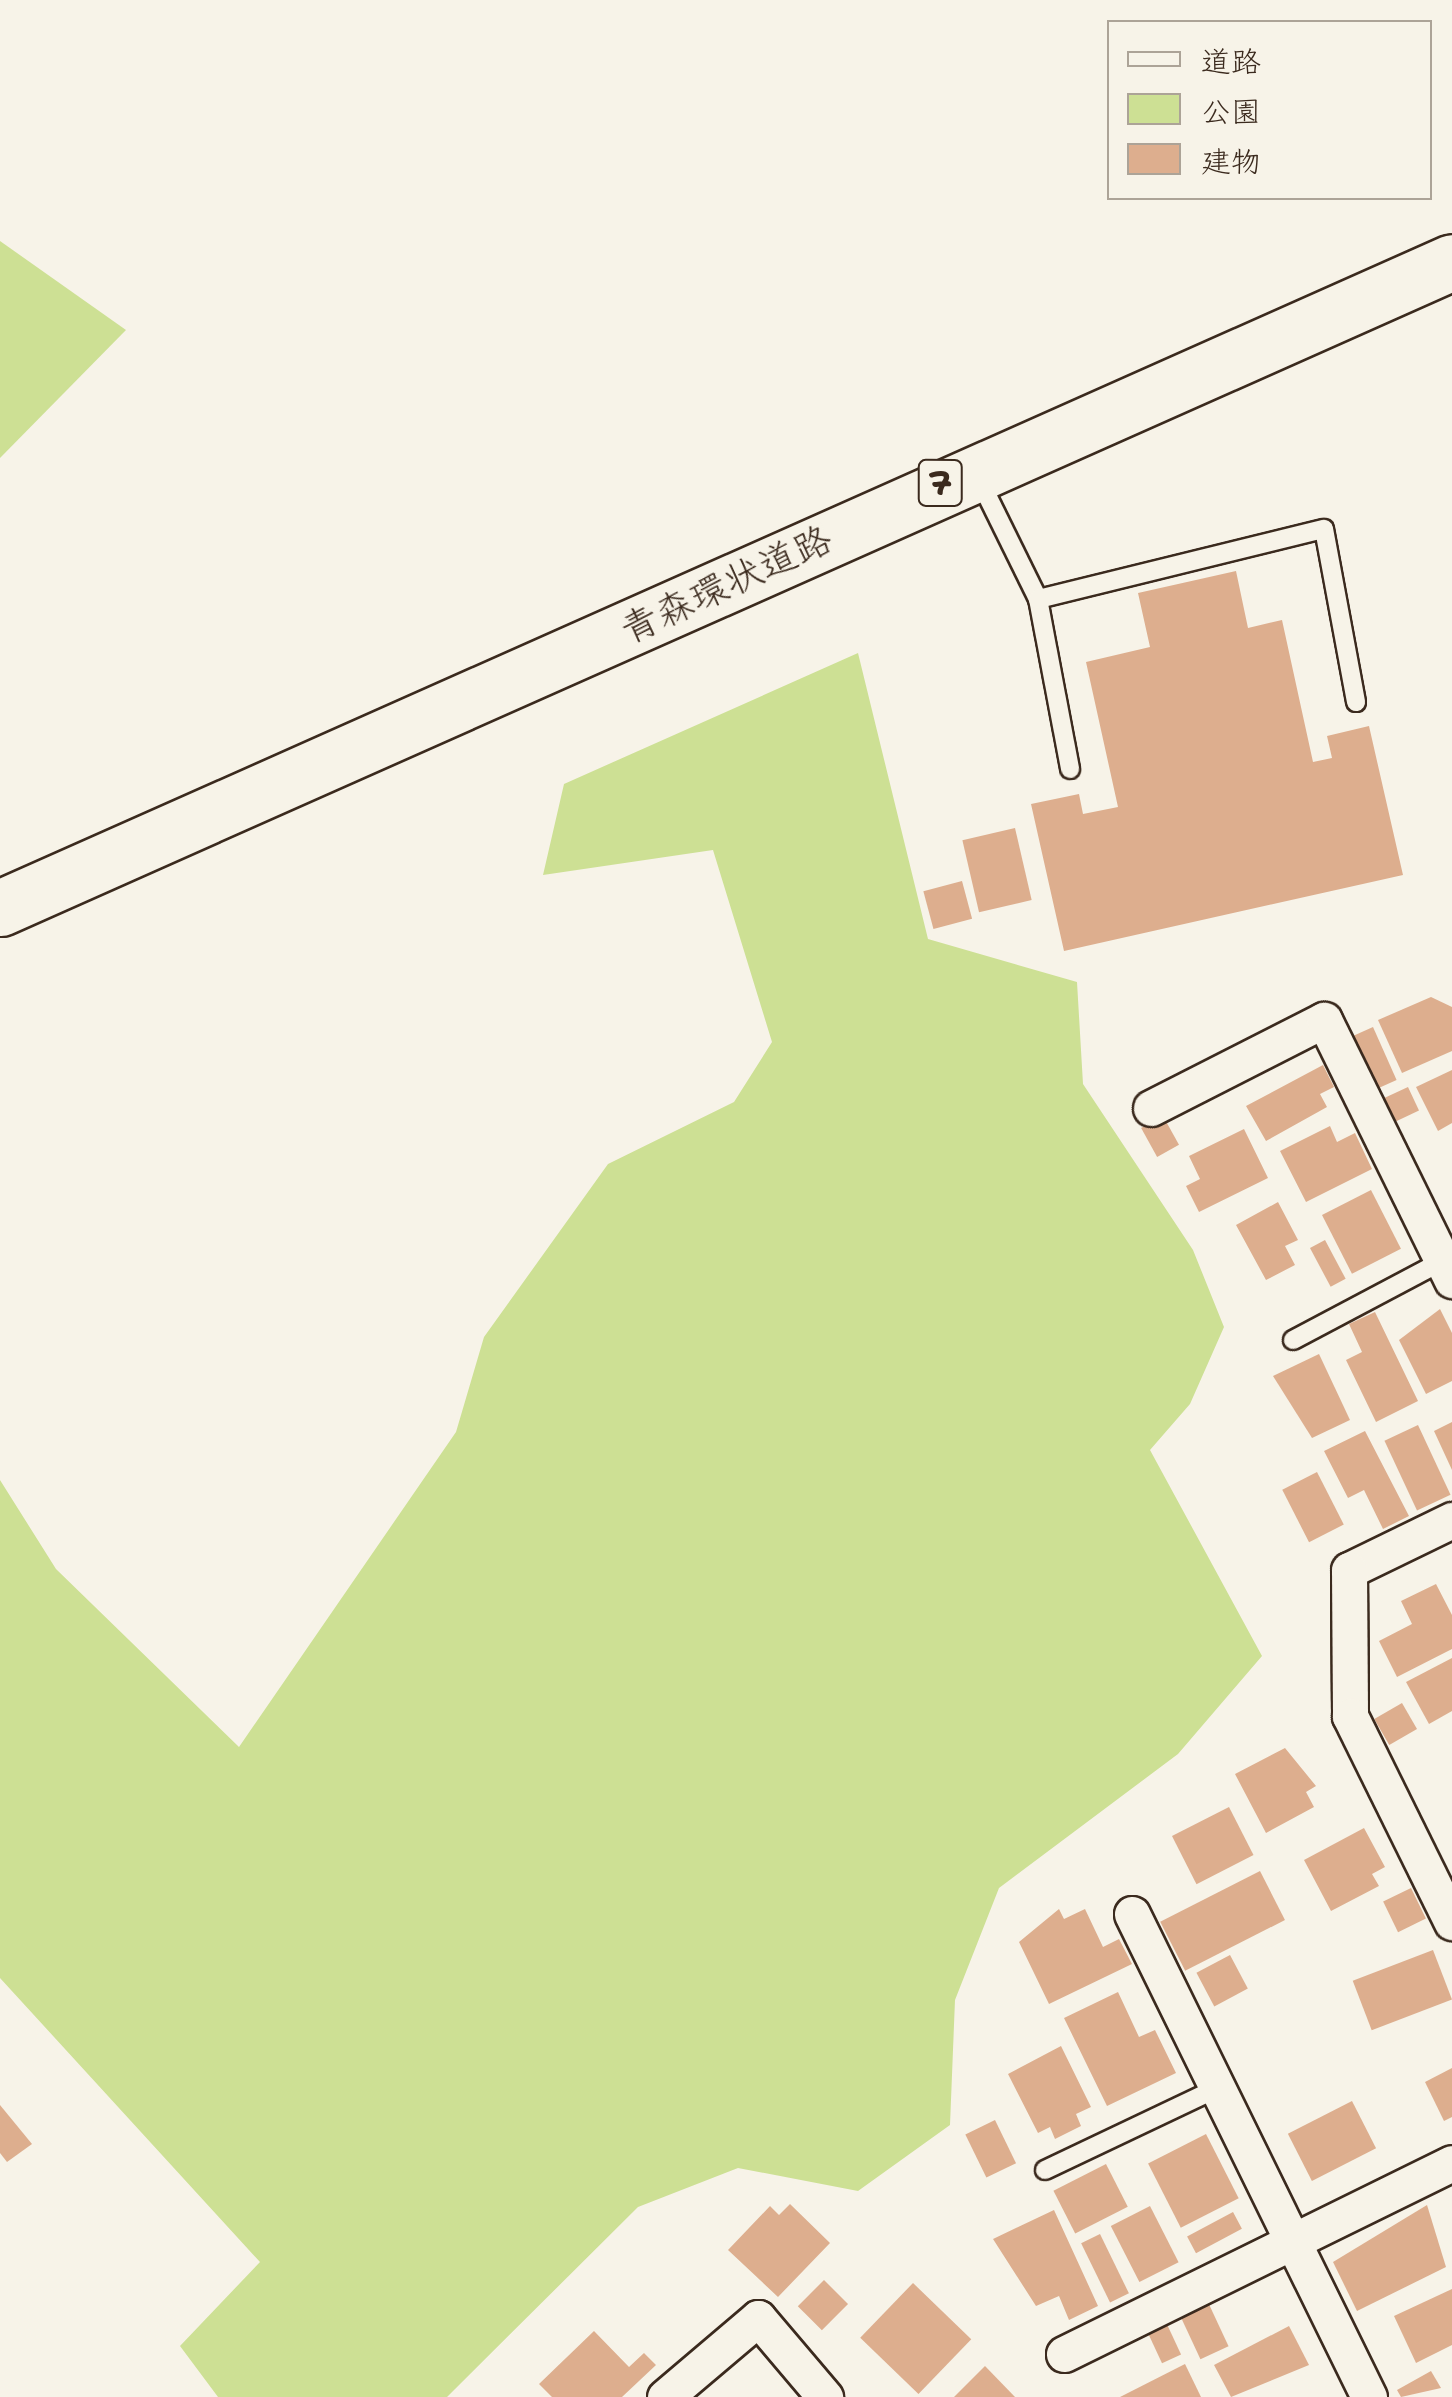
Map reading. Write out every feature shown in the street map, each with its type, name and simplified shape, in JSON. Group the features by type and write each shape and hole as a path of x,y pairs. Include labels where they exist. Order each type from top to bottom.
{"highway":[{"name":"青森環状道路","path":"0,908 455,711 974,467 1442,265"}],"street":[{"path":"1150,1108 1324,1020 1447,1270"},
{"path":"1452,1520 1349,1570 1349,1606 1350,1716 1452,1922"},
{"path":"1132,1914 1370,2397"},
{"path":"1064,2354 1452,2163"},
{"path":"665,2397 758,2318 825,2397"}],"lane":[{"path":"974,467 1038,599 1070,769"},
{"path":"1038,599 1324,529 1356,702"},
{"path":"1294,1340 1447,1270"},
{"path":"1045,2170 1218,2088"}],"green space":[{"path":"0,241 126,330 0,458"},
{"path":"858,653 928,939 1077,982 1083,1084 1193,1250 1224,1327 1190,1404 1150,1450 1262,1656 1178,1754 999,1888 955,2000 950,2125 858,2191 738,2168 638,2207 447,2397 218,2397 180,2346 260,2262 0,1978 0,1480 56,1569 239,1747 456,1432 484,1337 608,1164 734,1102 772,1042 713,850 543,875 564,784"}],"building":[{"path":"1236,571 1248,628 1282,620 1313,762 1332,758 1327,736 1369,726 1403,875 1064,951 1031,804 1079,794 1083,814 1118,807 1086,662 1150,647 1138,593"},
{"path":"1015,828 1032,900 979,912 962,840"},
{"path":"962,881 972,919 933,929 923,891"},
{"path":"1431,997 1452,1007 1452,1051 1402,1073 1378,1020"},
{"path":"1373,1027 1397,1080 1376,1089 1353,1036"},
{"path":"1323,1065 1334,1087 1320,1094 1327,1107 1266,1141 1246,1106"},
{"path":"1452,1070 1452,1123 1438,1131 1416,1087"},
{"path":"1408,1087 1419,1111 1394,1122 1383,1099"},
{"path":"1163,1116 1179,1145 1157,1157 1141,1128"},
{"path":"1330,1126 1337,1142 1355,1133 1372,1169 1306,1202 1280,1151"},
{"path":"1244,1129 1268,1178 1199,1212 1186,1186 1200,1179 1189,1156"},
{"path":"1371,1190 1401,1249 1352,1274 1322,1215"},
{"path":"1278,1202 1298,1240 1285,1246 1295,1265 1266,1280 1236,1225"},
{"path":"1325,1240 1346,1279 1331,1287 1310,1248"},
{"path":"1440,1309 1452,1333 1452,1381 1426,1394 1399,1340"},
{"path":"1375,1312 1418,1401 1376,1422 1346,1360 1362,1352 1349,1324"},
{"path":"1319,1354 1350,1420 1312,1438 1273,1376"},
{"path":"1452,1422 1452,1470 1434,1431"},
{"path":"1418,1425 1451,1495 1417,1510 1384,1441"},
{"path":"1365,1431 1409,1516 1383,1529 1364,1490 1348,1498 1324,1451"},
{"path":"1317,1472 1344,1525 1309,1542 1282,1490"},
{"path":"1436,1584 1452,1615 1452,1649 1397,1677 1379,1641 1412,1624 1401,1601"},
{"path":"1452,1658 1452,1711 1429,1724 1406,1682"},
{"path":"1402,1703 1417,1729 1389,1745 1374,1719"},
{"path":"1285,1748 1316,1786 1306,1792 1314,1807 1266,1833 1235,1774"},
{"path":"1229,1807 1254,1855 1196,1884 1172,1836"},
{"path":"1364,1828 1385,1867 1372,1874 1379,1886 1331,1911 1304,1860"},
{"path":"1260,1871 1285,1920 1185,1971 1160,1922"},
{"path":"1411,1888 1426,1919 1398,1932 1383,1902"},
{"path":"1059,1909 1064,1919 1085,1909 1103,1947 1119,1939 1132,1964 1049,2004 1019,1942"},
{"path":"1433,1950 1452,1999 1372,2030 1353,1981"},
{"path":"1230,1955 1248,1989 1214,2006 1196,1973"},
{"path":"1118,1992 1139,2037 1155,2030 1176,2073 1107,2106 1064,2018"},
{"path":"1061,2046 1091,2107 1076,2114 1081,2126 1055,2139 1050,2127 1038,2133 1008,2074"},
{"path":"1452,2068 1452,2117 1444,2121 1425,2082"},
{"path":"1352,2101 1376,2148 1312,2181 1288,2134"},
{"path":"0,2105 32,2144 7,2162 0,2153"},
{"path":"995,2120 1016,2163 986,2178 965,2134"},
{"path":"1206,2134 1239,2198 1181,2228 1148,2164"},
{"path":"1106,2164 1128,2207 1075,2234 1053,2191"},
{"path":"790,2204 830,2243 778,2297 728,2250 770,2206 779,2215"},
{"path":"1427,2205 1446,2267 1357,2311 1333,2262"},
{"path":"1150,2206 1179,2262 1139,2282 1111,2226"},
{"path":"1054,2210 1098,2306 1069,2320 1059,2296 1036,2306 993,2239"},
{"path":"1233,2212 1242,2229 1196,2253 1187,2236"},
{"path":"1100,2234 1129,2293 1110,2303 1081,2243"},
{"path":"824,2280 848,2304 822,2330 798,2306"},
{"path":"913,2283 971,2339 918,2394 860,2338"},
{"path":"1452,2289 1452,2345 1416,2363 1394,2316"},
{"path":"1207,2300 1229,2346 1200,2359 1179,2313"},
{"path":"1165,2320 1181,2354 1162,2363 1146,2329"},
{"path":"1289,2326 1309,2365 1231,2397 1214,2365"},
{"path":"594,2331 629,2367 644,2353 656,2365 622,2397 552,2397 539,2384"},
{"path":"1185,2364 1201,2397 1120,2397"},
{"path":"985,2366 1015,2397 954,2397"},
{"path":"1431,2371 1441,2388 1401,2397 1397,2390"}]}
